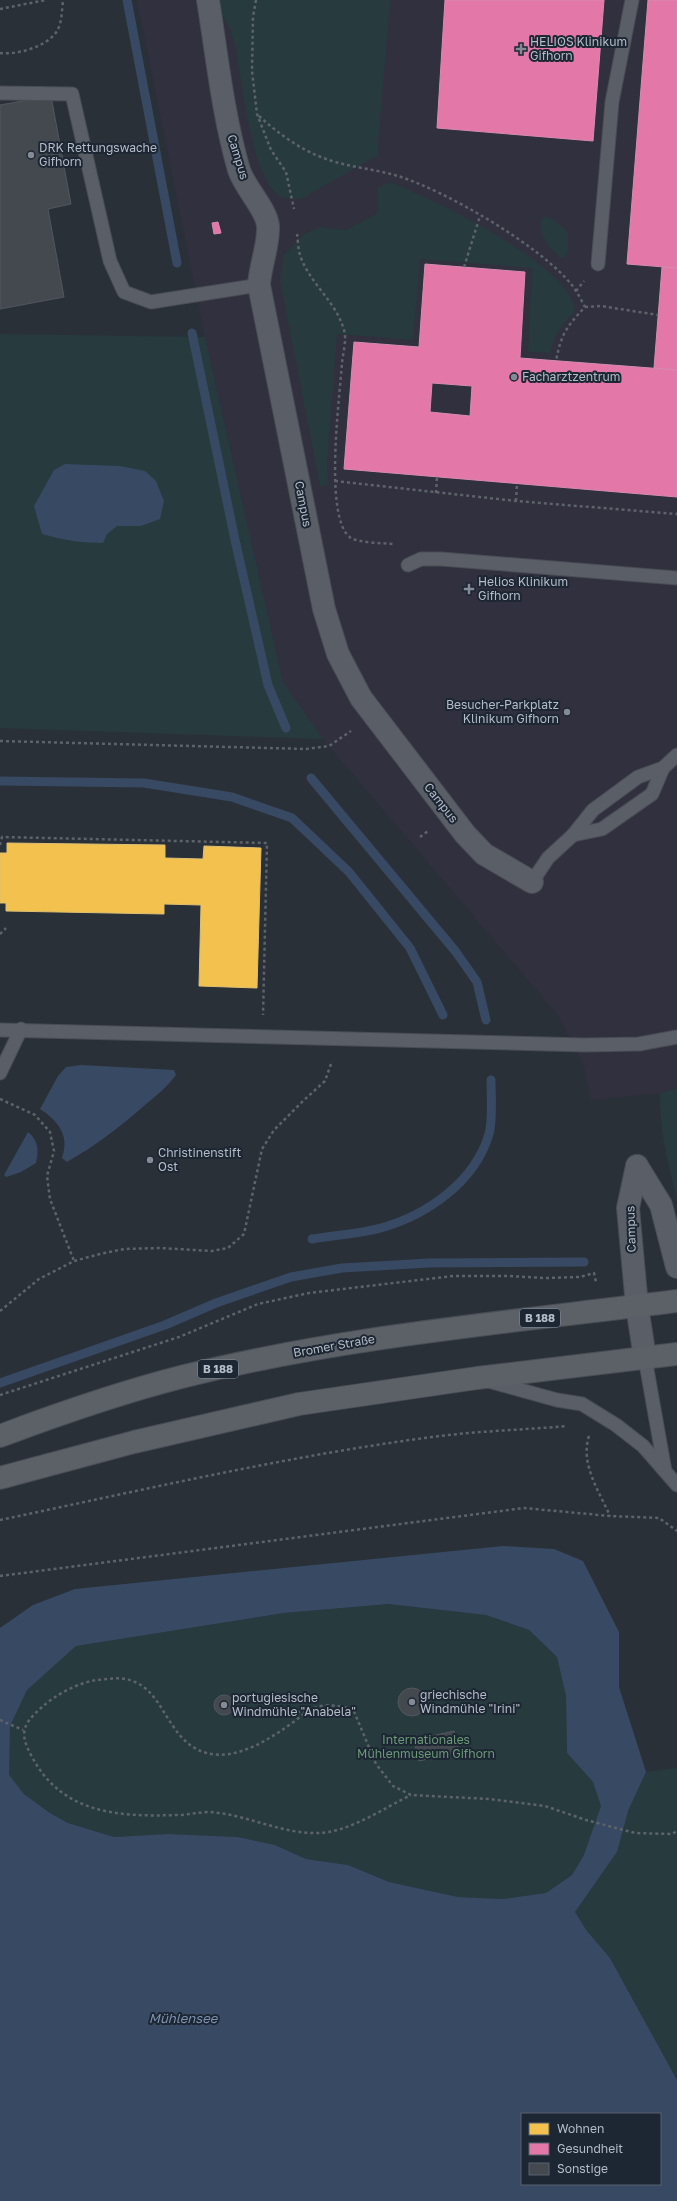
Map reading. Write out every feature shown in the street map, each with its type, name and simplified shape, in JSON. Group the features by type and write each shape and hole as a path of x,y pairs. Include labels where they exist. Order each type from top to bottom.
{"main road":[{"name":"Bromer Straße","path":"0,1436 87,1403 186,1376 311,1349 443,1328 677,1301"},
{"path":"0,1478 134,1442 299,1404 477,1378 677,1354"}],"street":[{"name":"Campus","path":"208,0 232,143 240,172 268,224 267,241 260,270 259,285 324,609 338,654 361,698 477,847 484,854 532,882"},
{"name":"Campus","path":"637,1306 628,1208 638,1166 661,1205 677,1267"},
{"path":"637,1306 645,1358"}],"lane":[{"path":"598,264 612,102 632,0"},
{"path":"0,93 72,94 110,261 124,292 151,302 259,285"},
{"path":"408,565 421,559 442,559 677,578"},
{"path":"573,835 602,829 652,794 663,768 677,755"},
{"name":"Campus","path":"532,882 548,858 573,835 593,810 638,778 663,768"},
{"path":"0,1073 21,1029"},
{"path":"0,1030 21,1029 338,1040 585,1045 639,1044 677,1037"},
{"path":"645,1358 665,1471"},
{"path":"477,1378 557,1400 582,1404 616,1425 643,1446 677,1485"}],"path":[{"path":"0,9 46,0"},
{"path":"0,53 6,54 39,46 50,38 57,31 63,0"},
{"path":"256,0 253,17 252,71 257,114 271,150 286,172 296,216"},
{"path":"257,114 277,133 305,150 338,162 399,177 457,203 503,229 545,259 572,284 585,307"},
{"path":"464,267 480,216"},
{"path":"297,229 299,254 316,285 335,307 345,331 335,481 335,498 341,526 351,538 372,543 393,544 408,565"},
{"path":"556,361 561,337 568,324 585,307 601,306 658,315"},
{"path":"436,493 437,477"},
{"path":"335,481 516,501 677,514"},
{"path":"516,501 517,483"},
{"path":"0,741 306,749 329,746 374,716"},
{"path":"0,846 2,837 267,843 263,1018"},
{"path":"0,934 6,928"},
{"path":"0,1311 39,1279 74,1261 124,1249 160,1248 212,1251 228,1248 244,1234 262,1149 274,1130 325,1081 338,1040"},
{"path":"0,1099 35,1115 50,1132 54,1151 47,1176 50,1200 74,1261"},
{"path":"0,1396 179,1336 258,1304 309,1293 453,1276 509,1276 545,1278 580,1277 594,1273"},
{"path":"0,1520 216,1475 387,1444 432,1437 503,1430 574,1427"},
{"path":"592,1429 587,1444 588,1468 610,1516"},
{"path":"0,1576 524,1508 610,1516 658,1518 677,1530"},
{"path":"412,1795 341,1829 319,1833 304,1833 253,1819 209,1812 180,1815 122,1814 82,1805 50,1784 36,1765 27,1748 23,1730 28,1720 52,1698 92,1681 115,1678 125,1678 138,1683 157,1700 181,1739 192,1748 205,1754 218,1755 237,1753 264,1741 304,1714 321,1706 336,1706 353,1709 376,1764 393,1786 412,1795 489,1799 545,1806 586,1820 635,1833 672,1834 677,1831"},
{"path":"290,1710 304,1714"},
{"path":"0,1720 23,1730"}],"shaded area":[{"name":"Helios Klinikum Gifhorn","path":"137,0 677,0 677,1088 660,1093 591,1100 584,1066 558,1015 310,724 283,682 205,337"}],"green space":[{"path":"218,0 390,0 377,156 301,199 291,199 279,196 267,183 253,144 233,37"},
{"path":"389,182 465,217 497,235 526,254 551,274 569,294 575,312 566,321 556,335 551,353 528,352 532,268 420,259 413,340 337,334 327,464 328,485 320,486 280,280 283,256 304,234 320,227 346,230 378,213 378,188"},
{"path":"545,217 553,219 568,232 568,252 563,258 558,256 550,248 543,237 541,231 541,221"},
{"path":"0,334 205,337 283,682 323,739 0,728"},
{"path":"677,1088 677,1201 663,1134 660,1093"},
{"name":"Internationales Mühlenmuseum Gifhorn","path":"388,1604 486,1615 529,1630 557,1657 566,1696 567,1753 593,1782 601,1806 628,1811 646,1772 677,1768 677,2080 610,1958 587,1931 575,1912 617,1852 584,1855 572,1875 546,1893 503,1899 458,1897 389,1882 348,1865 306,1859 275,1845 238,1837 168,1834 114,1837 68,1823 50,1813 24,1794 0,1766 0,1684 27,1689 76,1646 284,1613"}],"water":[{"path":"65,464 120,466 145,471 156,481 164,501 160,519 141,526 117,526 107,534 103,543 72,541 42,534 34,506 54,470"},
{"path":"81,1065 174,1070 176,1075 161,1091 126,1121 97,1143 67,1162 62,1158 64,1142 61,1129 52,1118 40,1109 58,1076 66,1067"},
{"path":"28,1132 36,1142 36,1163 21,1172 6,1177 4,1175"},
{"name":"Mühlensee","path":"503,1546 554,1549 583,1561 619,1632 619,1687 646,1772 628,1811 617,1852 575,1912 587,1931 610,1958 677,2080 677,2201 0,2201 0,1628 33,1605 75,1589","holes":["388,1604 486,1615 529,1630 557,1657 566,1696 567,1753 593,1782 601,1806 584,1855 572,1875 546,1893 503,1899 458,1897 389,1882 348,1865 306,1859 275,1845 238,1837 168,1834 114,1837 68,1823 50,1813 24,1794 9,1775 10,1726 27,1690 76,1646 284,1613"]}],"building: Wohnen":[{"path":"7,843 165,845 165,858 203,859 204,846 261,848 257,988 199,986 201,905 164,904 164,914 6,911 6,903 0,903 0,853 7,853"}],"building: Gesundheit":[{"name":"HELIOS Klinikum Gifhorn","path":"445,0 604,0 593,141 437,128"},
{"name":"HELIOS Klinikum Gifhorn","path":"648,0 677,0 677,268 627,264"},
{"path":"218,222 221,233 214,234 212,223"},
{"name":"Facharztzentrum","path":"425,264 525,272 520,358 677,370 677,497 344,469 354,342 419,347","holes":["432,383 472,386 470,416 430,412"]},
{"path":"662,267 677,268 677,370 654,368"}],"building: Sonstige":[{"name":"DRK Rettungswache Gifhorn","path":"51,96 71,204 48,209 64,297 0,309 0,105"},
{"name":"griechische Windmühle \"Irini\"","path":"412,1688 422,1692 426,1702 422,1712 412,1716 402,1712 398,1702 402,1692"},
{"name":"portugiesische Windmühle \"Anabela\"","path":"224,1695 231,1698 234,1705 231,1712 224,1715 217,1712 214,1705 217,1698"},
{"path":"454,1731 459,1752 419,1761 414,1740"}],"waterway":[{"path":"127,0 177,263"},
{"path":"192,333 235,540 268,685 286,728"},
{"path":"311,778 456,952 477,982 486,1020"},
{"path":"0,781 144,783 232,797 292,818 349,872 410,948 443,1015"},
{"path":"312,1239 381,1228 415,1215 447,1194 473,1167 489,1134 491,1115 491,1080"},
{"path":"0,1383 165,1325 216,1303 291,1277 342,1268 429,1263 584,1262"}],"place":[{"name":"HELIOS Klinikum Gifhorn","path":"521,49"},
{"name":"DRK Rettungswache Gifhorn","path":"31,155"},
{"name":"Facharztzentrum","path":"514,377"},
{"name":"Helios Klinikum Gifhorn","path":"469,589"},
{"name":"Besucher-Parkplatz Klinikum Gifhorn","path":"567,712"},
{"name":"Christinenstift Ost","path":"150,1160"},
{"name":"griechische Windmühle \"Irini\"","path":"412,1702"},
{"name":"portugiesische Windmühle \"Anabela\"","path":"224,1705"}]}
